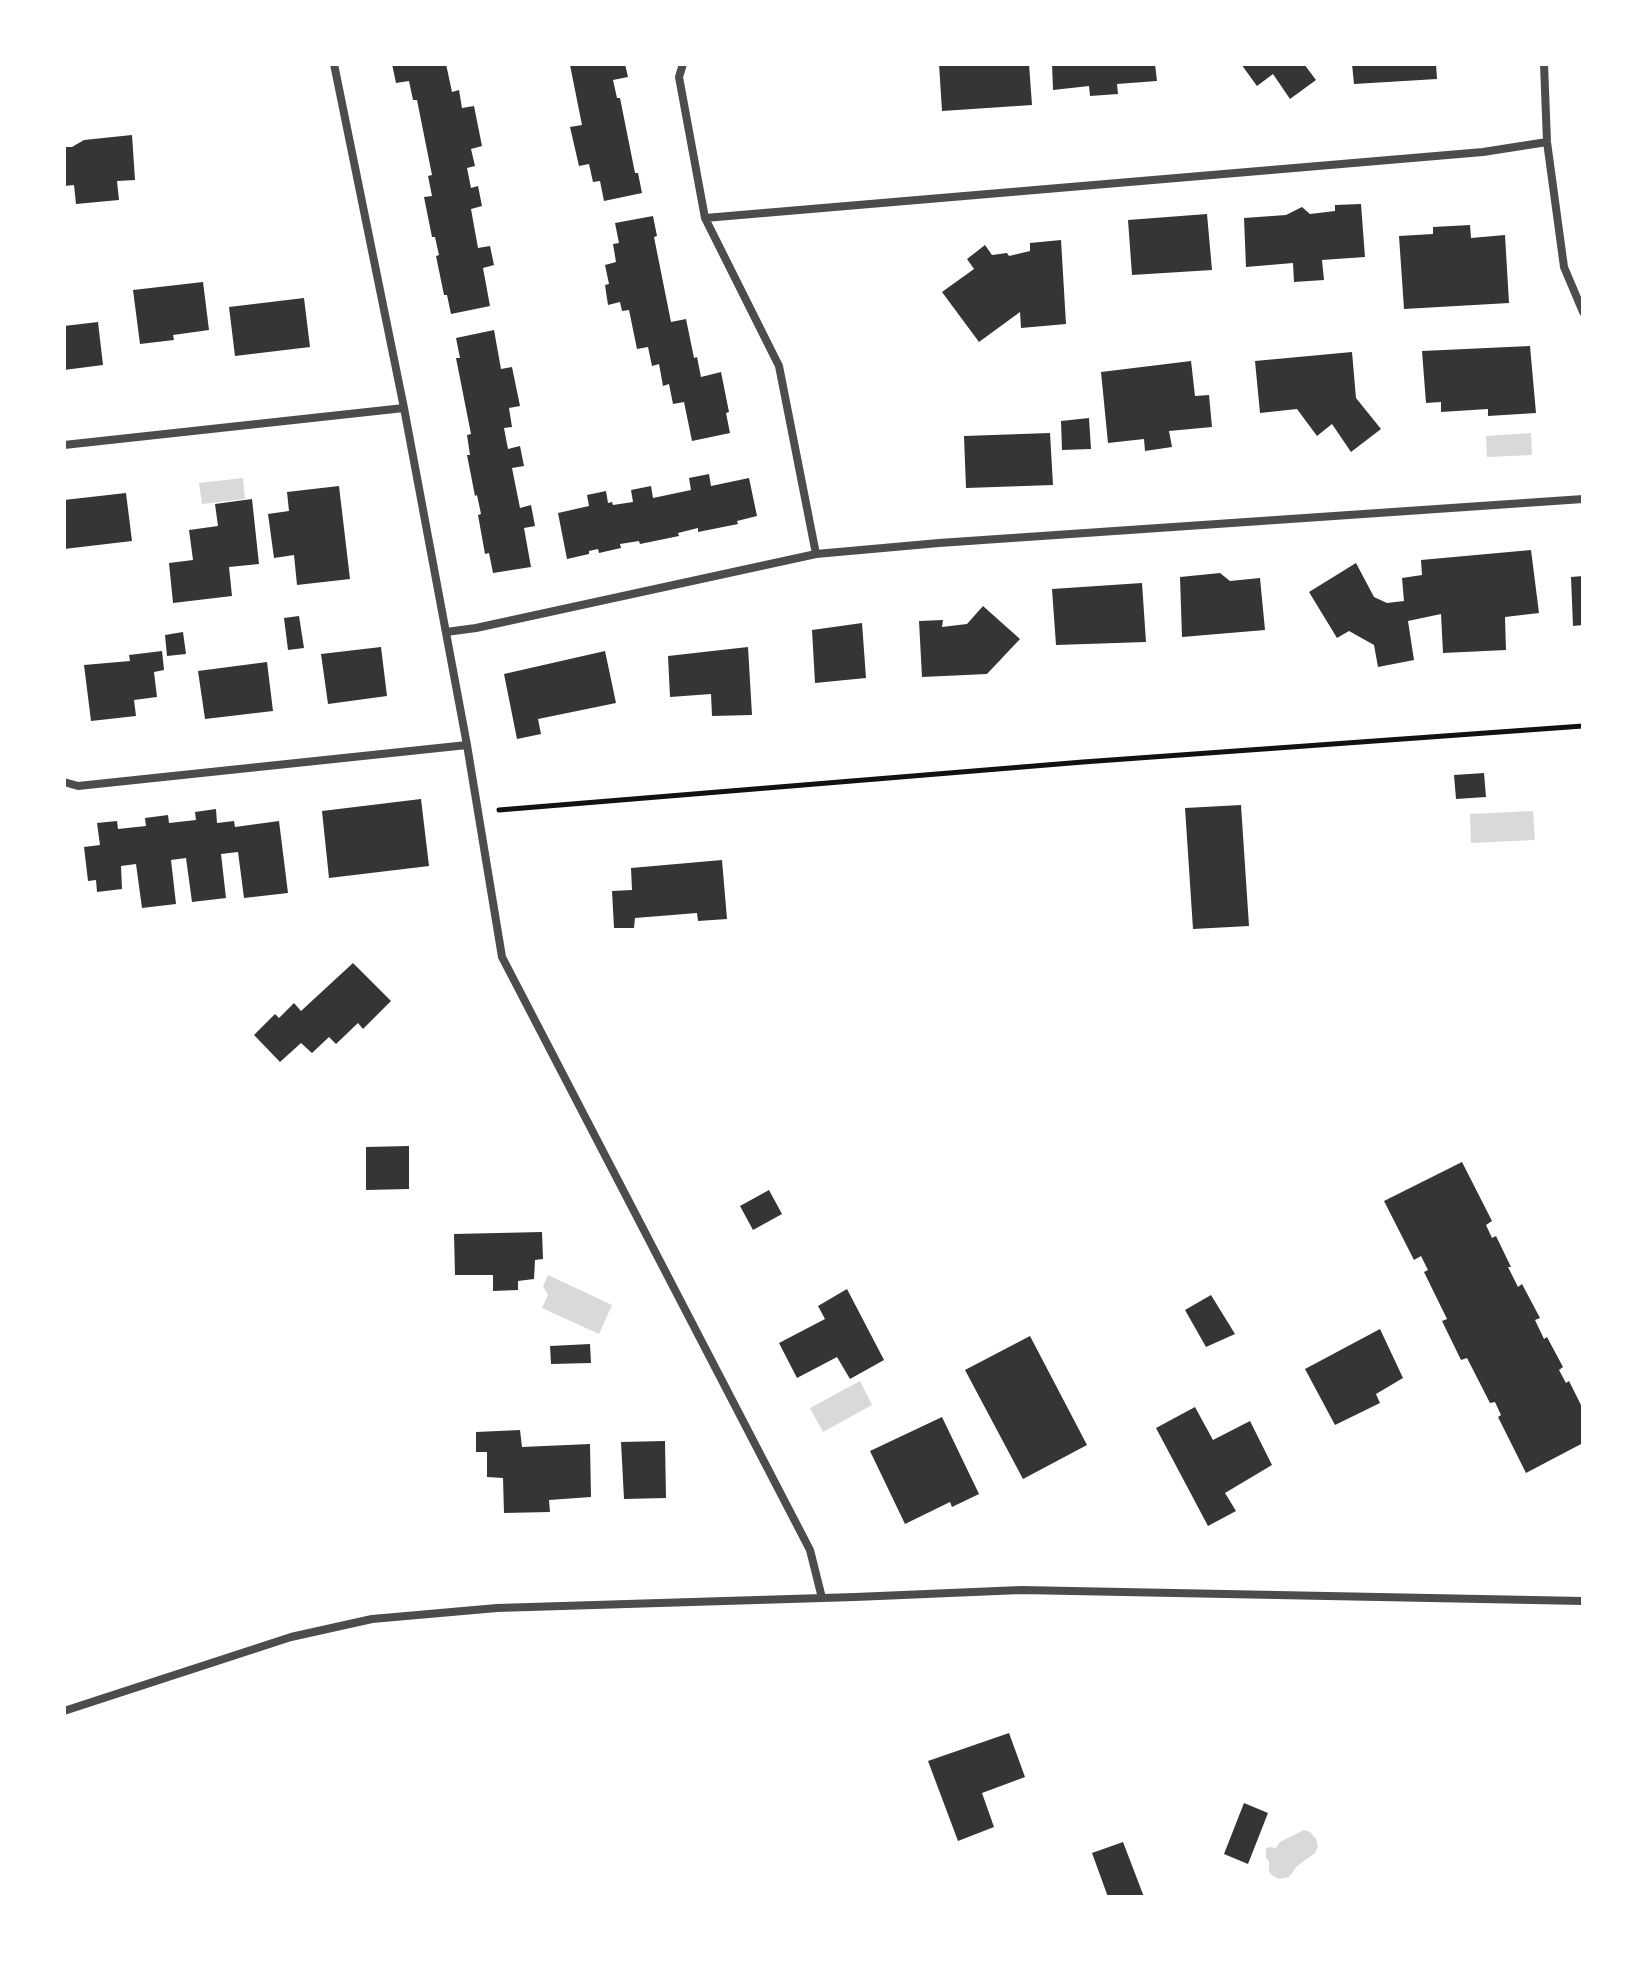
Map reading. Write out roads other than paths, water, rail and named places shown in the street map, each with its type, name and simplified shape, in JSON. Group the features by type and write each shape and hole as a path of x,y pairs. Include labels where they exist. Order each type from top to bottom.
{"street":[{"path":"334,64 404,408 467,745 502,957 810,1550 822,1598"},
{"path":"683,64 679,77 705,218 779,366 816,554"},
{"path":"1544,64 1547,142 1564,267 1583,312"},
{"path":"705,218 1483,152 1547,142"},
{"path":"64,445 404,408"},
{"path":"446,632 816,554 1583,499"},
{"path":"64,782 78,786 467,745"},
{"path":"64,1711 291,1637 372,1619 497,1608 1021,1590 1583,1601"}]}
